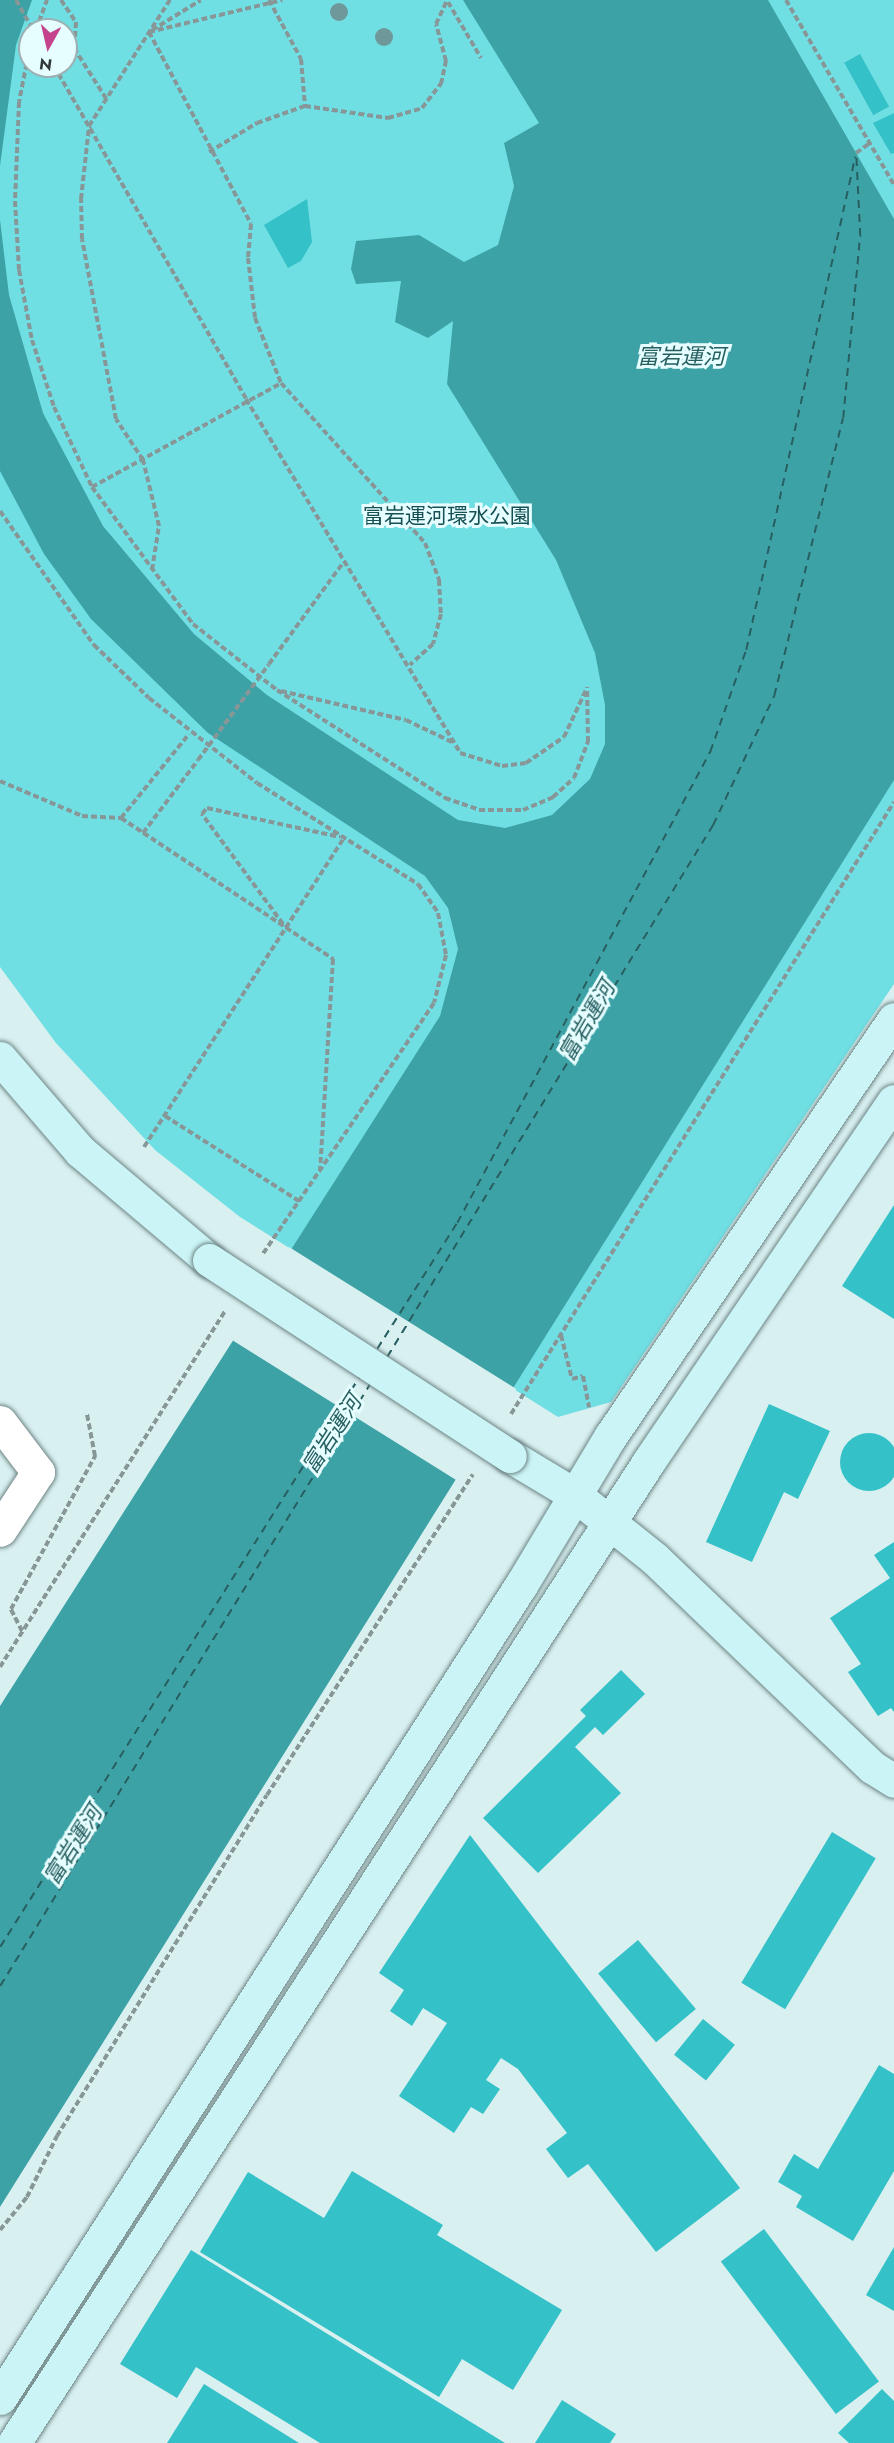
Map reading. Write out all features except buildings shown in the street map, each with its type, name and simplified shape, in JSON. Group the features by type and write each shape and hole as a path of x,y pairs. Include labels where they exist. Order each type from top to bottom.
{"street":[{"path":"0,2398 575,1495 894,1019"},
{"path":"0,1058 80,1152 209,1260 496,1459 575,1495 611,1522 872,1767 894,1781"},
{"path":"14,2443 208,2135 611,1522 894,1101"},
{"path":"0,1422 38,1472 0,1530"}],"path":[{"path":"16,0 27,18"},
{"path":"39,18 46,0"},
{"path":"61,0 76,22 74,48 107,100"},
{"path":"152,571 159,526 143,460 116,419 82,239 89,126 170,0"},
{"path":"149,32 201,0"},
{"path":"269,0 301,59 305,106"},
{"path":"149,32 272,6 282,0"},
{"path":"786,0 894,185"},
{"path":"209,152 257,123 305,106 388,118 422,108 441,84 446,61 436,24 447,1"},
{"path":"447,1 481,58"},
{"path":"149,32 209,152 250,224 248,258 255,318 281,383 425,543 439,580 441,614 433,644 410,665"},
{"path":"25,78 14,152 19,270 32,340 54,407 92,488 193,624 277,690 445,798 501,813 553,797 574,778 588,742 587,687 564,737 526,763 479,762 454,744 406,720 277,690"},
{"path":"61,78 246,399 343,563 410,665 454,744"},
{"path":"856,153 870,143"},
{"path":"92,488 246,399 281,383"},
{"path":"0,511 94,645 189,734 430,898 446,939 445,973 434,1003 261,1258"},
{"path":"143,833 343,563"},
{"path":"122,818 189,734"},
{"path":"0,781 82,816 122,818 333,959 320,1170"},
{"path":"505,1423 894,802"},
{"path":"285,927 202,814 207,808 344,838"},
{"path":"144,1147 344,838"},
{"path":"165,1116 298,1201"},
{"path":"0,1667 230,1305"},
{"path":"561,1334 572,1379 583,1376 590,1412"},
{"path":"22,1631 11,1609 95,1456 87,1414"},
{"path":"0,2230 27,2197 57,2136 224,1865 496,1459"}],"green space":[{"name":"富岩運河環水公園","path":"0,0 894,0 894,984 611,1402 558,1417 240,1217 155,1150 56,1043 0,967"}],"water":[{"path":"0,0 32,0 26,18 18,18 18,39 0,166"},
{"name":"富岩運河","path":"463,0 768,0 894,219 894,780 0,2207 0,1706 440,1016 458,949 448,908 425,876 208,733 91,619 44,554 0,471 0,220 9,295 43,413 103,526 194,634 267,695 458,820 505,828 552,815 590,779 605,744 605,705 595,653 556,560 447,384 453,321 428,338 395,322 401,281 356,284 351,269 356,241 419,235 464,262 498,245 514,186 504,143 539,123"}],"pier":[{"path":"289,1247 516,1389 459,1481 231,1339"}],"ferry route":[{"path":"387,1357 713,825 774,696 843,418 860,236 856,153"},
{"path":"377,1349 457,1223 710,752 746,650 855,157"},
{"path":"0,1947 360,1376"},
{"path":"0,1986 370,1384"}]}
